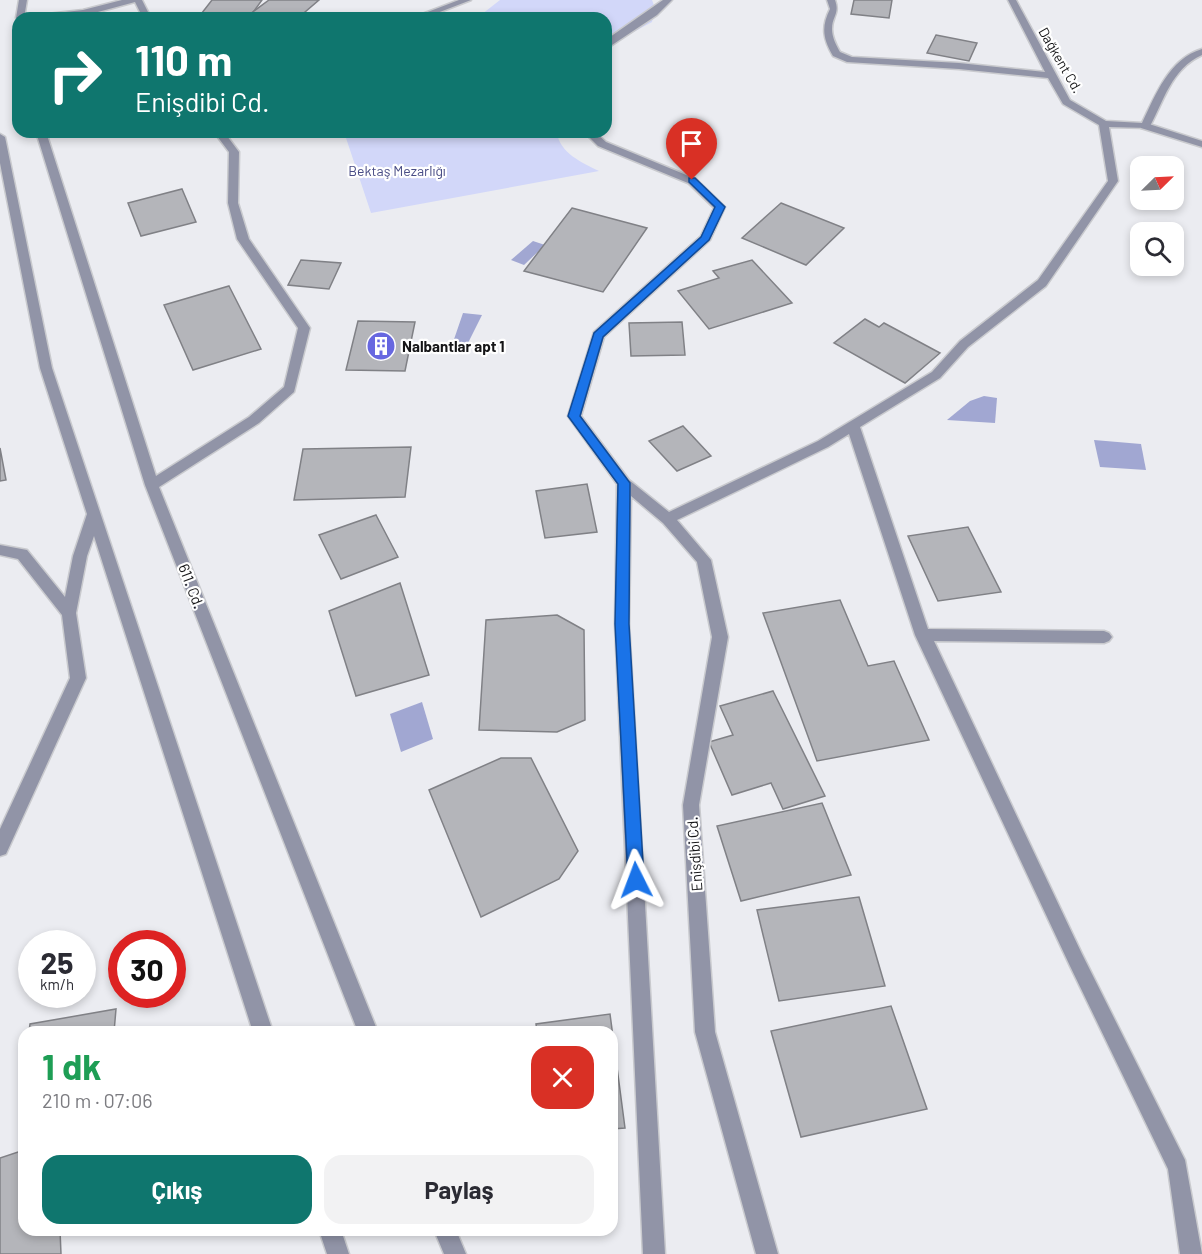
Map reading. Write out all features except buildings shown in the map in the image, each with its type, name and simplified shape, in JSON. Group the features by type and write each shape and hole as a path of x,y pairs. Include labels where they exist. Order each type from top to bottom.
{"street":[{"path":"87,12 132,0"},
{"path":"433,12 467,0"},
{"path":"612,40 619,32 661,8 668,0"},
{"path":"831,0 834,9 826,23 828,35 836,54 850,60 959,66 1050,75"},
{"name":"Dağkent Cd.","path":"1012,0 1066,102 1104,124 1145,126 1202,144"},
{"path":"1145,126 1169,77 1193,54 1202,52"},
{"path":"668,519 824,444 936,375 964,344 1042,283 1113,181 1104,124"},
{"path":"0,137 46,368 262,1026"},
{"name":"611. Cd.","path":"43,138 152,485 366,1026"},
{"path":"152,485 254,420 290,389 304,328 243,239 233,203 234,152 224,138"},
{"name":"Enişdibi Cd.","path":"596,138 602,144 692,180 720,207 706,238 598,335 574,416 624,483 668,519 704,560 720,637 691,805 705,1032 767,1254"},
{"path":"853,426 923,635 1076,960 1178,1167 1191,1254"},
{"path":"624,483 622,624 654,1254"},
{"path":"0,848 78,678 69,613 80,556 94,514"},
{"path":"0,550 22,554 69,613"},
{"path":"923,635 1104,637"},
{"path":"332,1236 338,1254"},
{"path":"447,1236 454,1254"}],"green space":[{"path":"500,0 652,0 655,8 652,22 612,44 612,12 485,12"},
{"name":"Bektaş Mezarlığı","path":"346,138 559,138 562,146 579,161 599,171 371,213"}],"shaded area":[{"path":"533,241 545,245 524,265 511,260"},
{"path":"463,313 482,315 467,345 460,344 458,351 450,351"},
{"path":"984,396 997,398 995,423 947,420 970,401"},
{"path":"1094,440 1141,444 1146,470 1100,467"},
{"path":"422,702 433,739 401,752 390,714"}],"place":[{"name":"Nalbantlar apt 1","path":"381,346"}],"route":[{"path":"636,880 622,624 624,483 574,416 598,335 706,238 720,207 692,180"}]}
